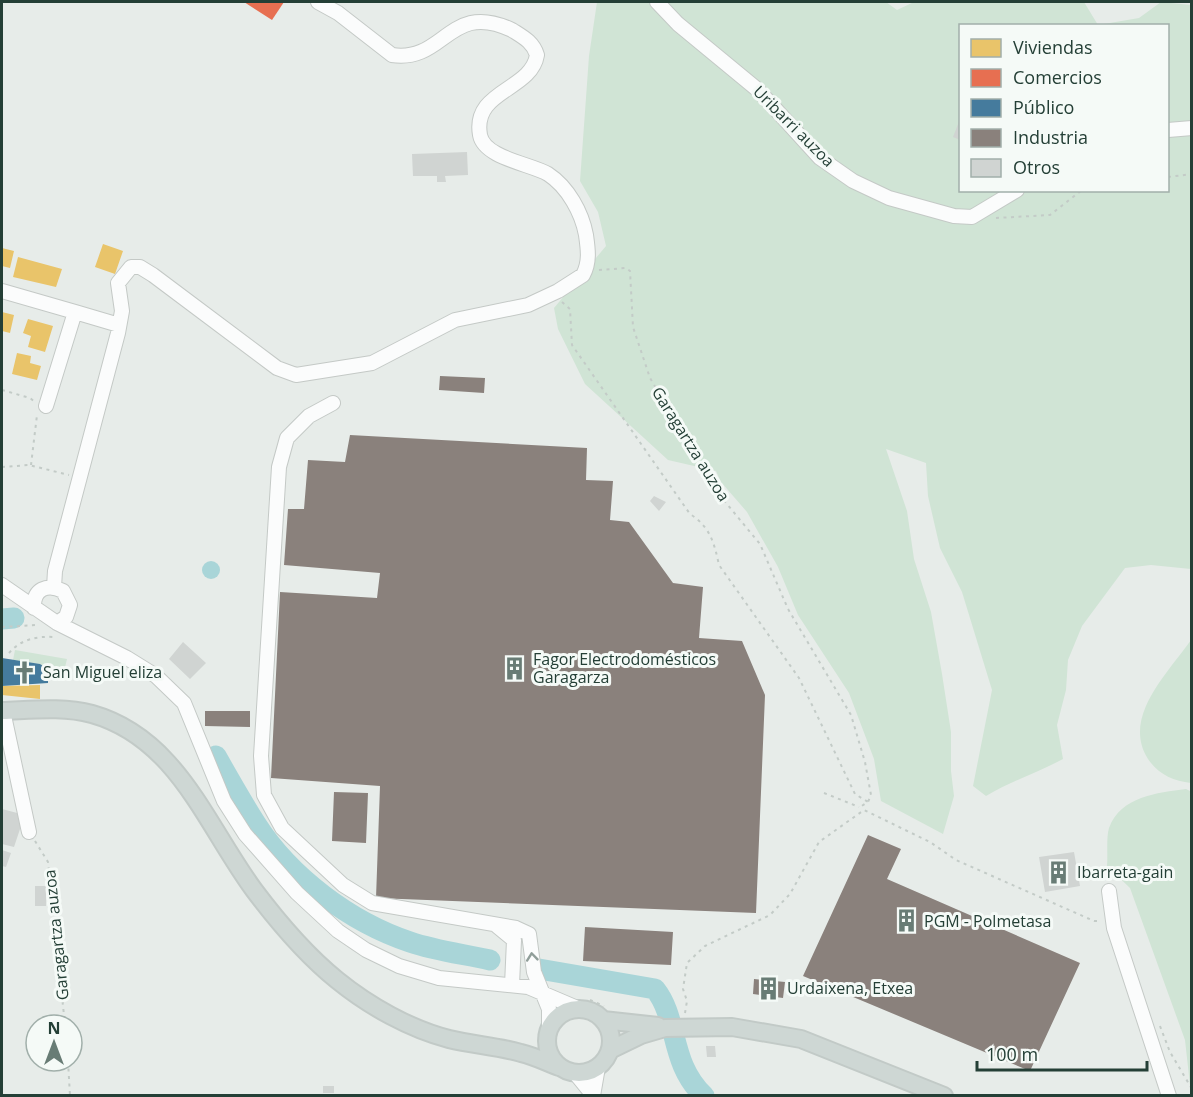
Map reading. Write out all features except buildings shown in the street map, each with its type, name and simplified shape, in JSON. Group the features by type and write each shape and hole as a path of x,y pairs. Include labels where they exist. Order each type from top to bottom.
{"main road":[{"path":"2,711 61,709 91,714 113,722 148,742 166,758 188,787 253,889 273,914 338,981 389,1015 448,1039 506,1049 567,1070 598,1067 610,1050 641,1035 686,1021 732,1027 801,1039 941,1095"},
{"path":"506,1049 547,1035 565,1012 582,1010 591,1012 603,1020 664,1028"},
{"path":"603,1020 608,1029 610,1050"},
{"path":"547,1035 549,1054 567,1070"}],"street":[{"path":"54,587 55,571 122,312 118,283 131,267 140,267 277,368 296,375 372,363 464,316 507,311 553,294 583,275 588,259 586,238 570,196 547,174 486,148 479,134 482,110 492,99 533,69 537,55 529,41 493,19 475,17 451,28 417,54 392,55 338,13 318,2"},
{"name":"Uribarri auzoa","path":"657,2 678,24 758,90 820,158 853,182 889,198 920,207 954,216 976,215"},
{"path":"1169,130 1191,128"},
{"path":"976,215 1014,192"},
{"path":"2,291 119,325"},
{"path":"40,407 75,312"},
{"path":"333,403 309,416 287,438 279,467 261,756 264,795 282,828 310,857 343,885 372,903 516,928 530,934 534,972 549,1009 547,1035"},
{"path":"2,585 57,623 127,658 156,676 184,703 224,801 245,834 297,893 338,931 366,950 399,966 439,978 528,987 582,1010"},
{"path":"34,608 38,592 54,587 67,594 70,601 66,617 57,623"},
{"path":"2,711 28,832"},
{"path":"1109,891 1114,928 1169,1095"},
{"path":"495,925 514,940 512,985"},
{"path":"593,1095 598,1067"},
{"path":"567,1070 593,1095"}],"path":[{"path":"1169,177 1191,174"},
{"path":"976,215 999,218 1050,215 1079,192"},
{"name":"Garagartza auzoa","path":"583,275 615,268 630,271 633,327 650,378 717,492 760,544 793,620 844,700 859,735 866,762 871,795 868,802"},
{"path":"553,294 570,309 572,345 690,514 704,524 715,544 719,565 799,678 855,794 868,802 861,807"},
{"path":"2,390 30,398 40,407 31,465"},
{"path":"2,467 31,465 80,478"},
{"path":"9,653 16,645 31,638 64,637"},
{"path":"824,793 861,807 930,842 956,860 1094,921 1100,922 1101,918"},
{"path":"686,1021 687,1011 683,989 687,963 705,946 770,915 790,894 819,842 864,810"},
{"name":"Garagartza auzoa","path":"28,832 48,862 64,1013"},
{"path":"69,1073 70,1095"}],"green space":[{"path":"597,2 886,2 897,10 914,2 1084,2 1097,24 959,24 959,192 1169,192 1169,24 1104,24 1139,18 1161,2 1191,5 1191,569 1151,565 1125,568 1082,626 1068,660 1066,690 1057,725 1063,759 986,796 973,786 992,690 962,592 940,548 928,496 926,463 886,449 907,511 914,559 931,612 951,732 951,771 954,796 943,834 881,801 874,759 849,693 798,615 778,567 747,512 721,482 716,471 668,460 585,384 558,329 554,308 606,246 598,212 580,181 589,56"},
{"path":"1191,640 1192,783 1178,781 1156,769 1148,759 1141,743 1140,727 1151,696"},
{"path":"15,650 67,659 63,676 48,675 48,669 40,664 13,660"},
{"path":"1186,789 1192,792 1191,1094 1185,1040 1130,888 1107,866 1109,828 1122,809 1141,798"}],"water":[{"path":"211,561 217,564 220,570 217,576 211,579 205,576 202,570 205,564"}],"waterway":[{"path":"2,619 14,618"},
{"path":"216,756 251,816 270,843 286,862 323,895 365,923 410,942 490,960"},
{"path":"539,969 655,989 668,1014 685,1070 704,1096"}],"place":[{"name":"Fagor Electrodomésticos Garagarza","path":"515,668"},
{"name":"San Miguel eliza","path":"25,672"},
{"name":"Ibarreta-gain","path":"1059,872"},
{"name":"PGM - Polmetasa","path":"906,921"},
{"name":"Urdaixena, Etxea","path":"769,988"}]}
